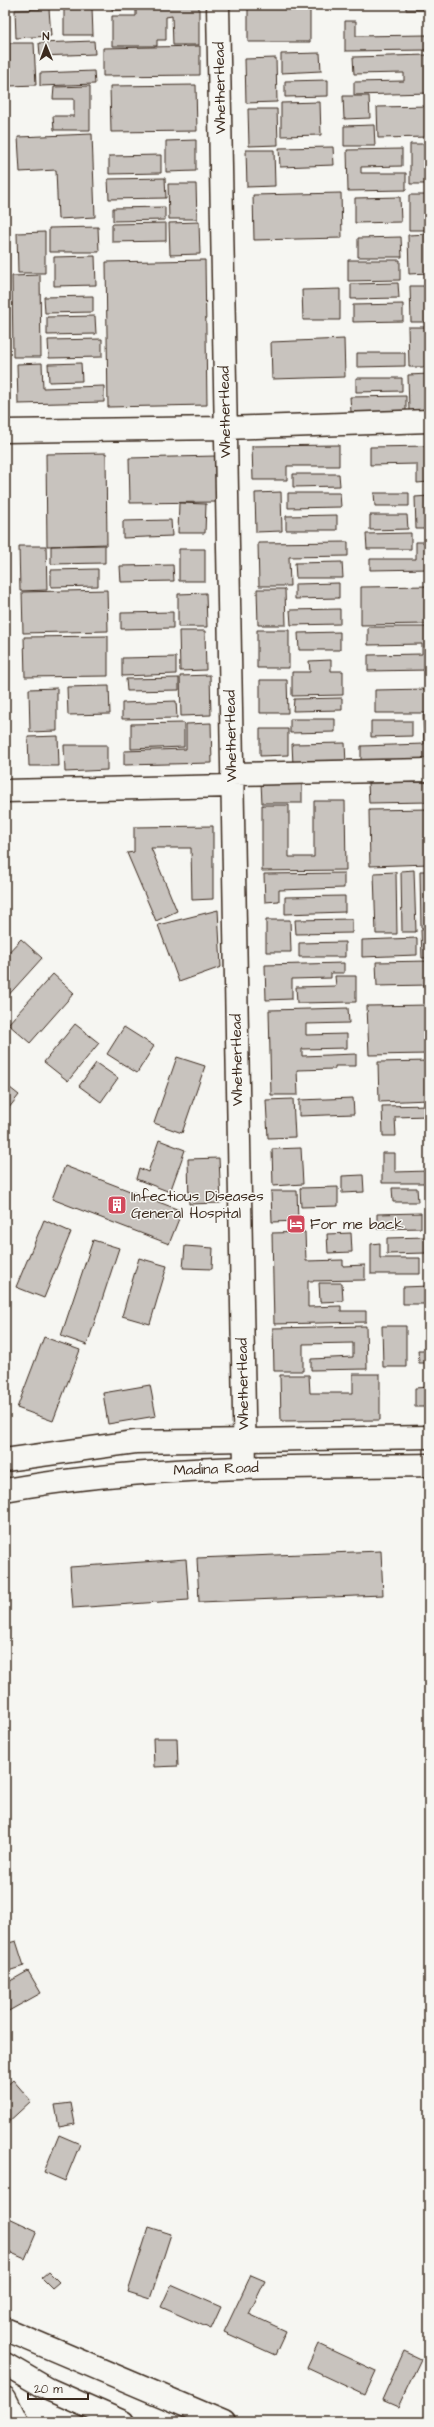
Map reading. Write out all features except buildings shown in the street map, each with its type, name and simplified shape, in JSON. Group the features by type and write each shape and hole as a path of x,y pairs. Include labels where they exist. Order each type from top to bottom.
{"main road":[{"name":"WhetherHead","path":"218,5 245,1467"},
{"path":"5,431 226,428 429,421"},
{"path":"5,791 429,770"},
{"name":"Madina Road","path":"5,1460 135,1442 429,1437"},
{"name":"Madina Road","path":"5,1490 113,1474 245,1467 429,1465"},
{"path":"5,2329 224,2422"},
{"path":"5,2364 48,2390 123,2422"},
{"path":"5,2398 17,2422"},
{"path":"185,2406 211,2422"}],"place":[{"name":"Infectious Diseases General Hospital","path":"117,1205"},
{"name":"For me back","path":"296,1224"}]}
